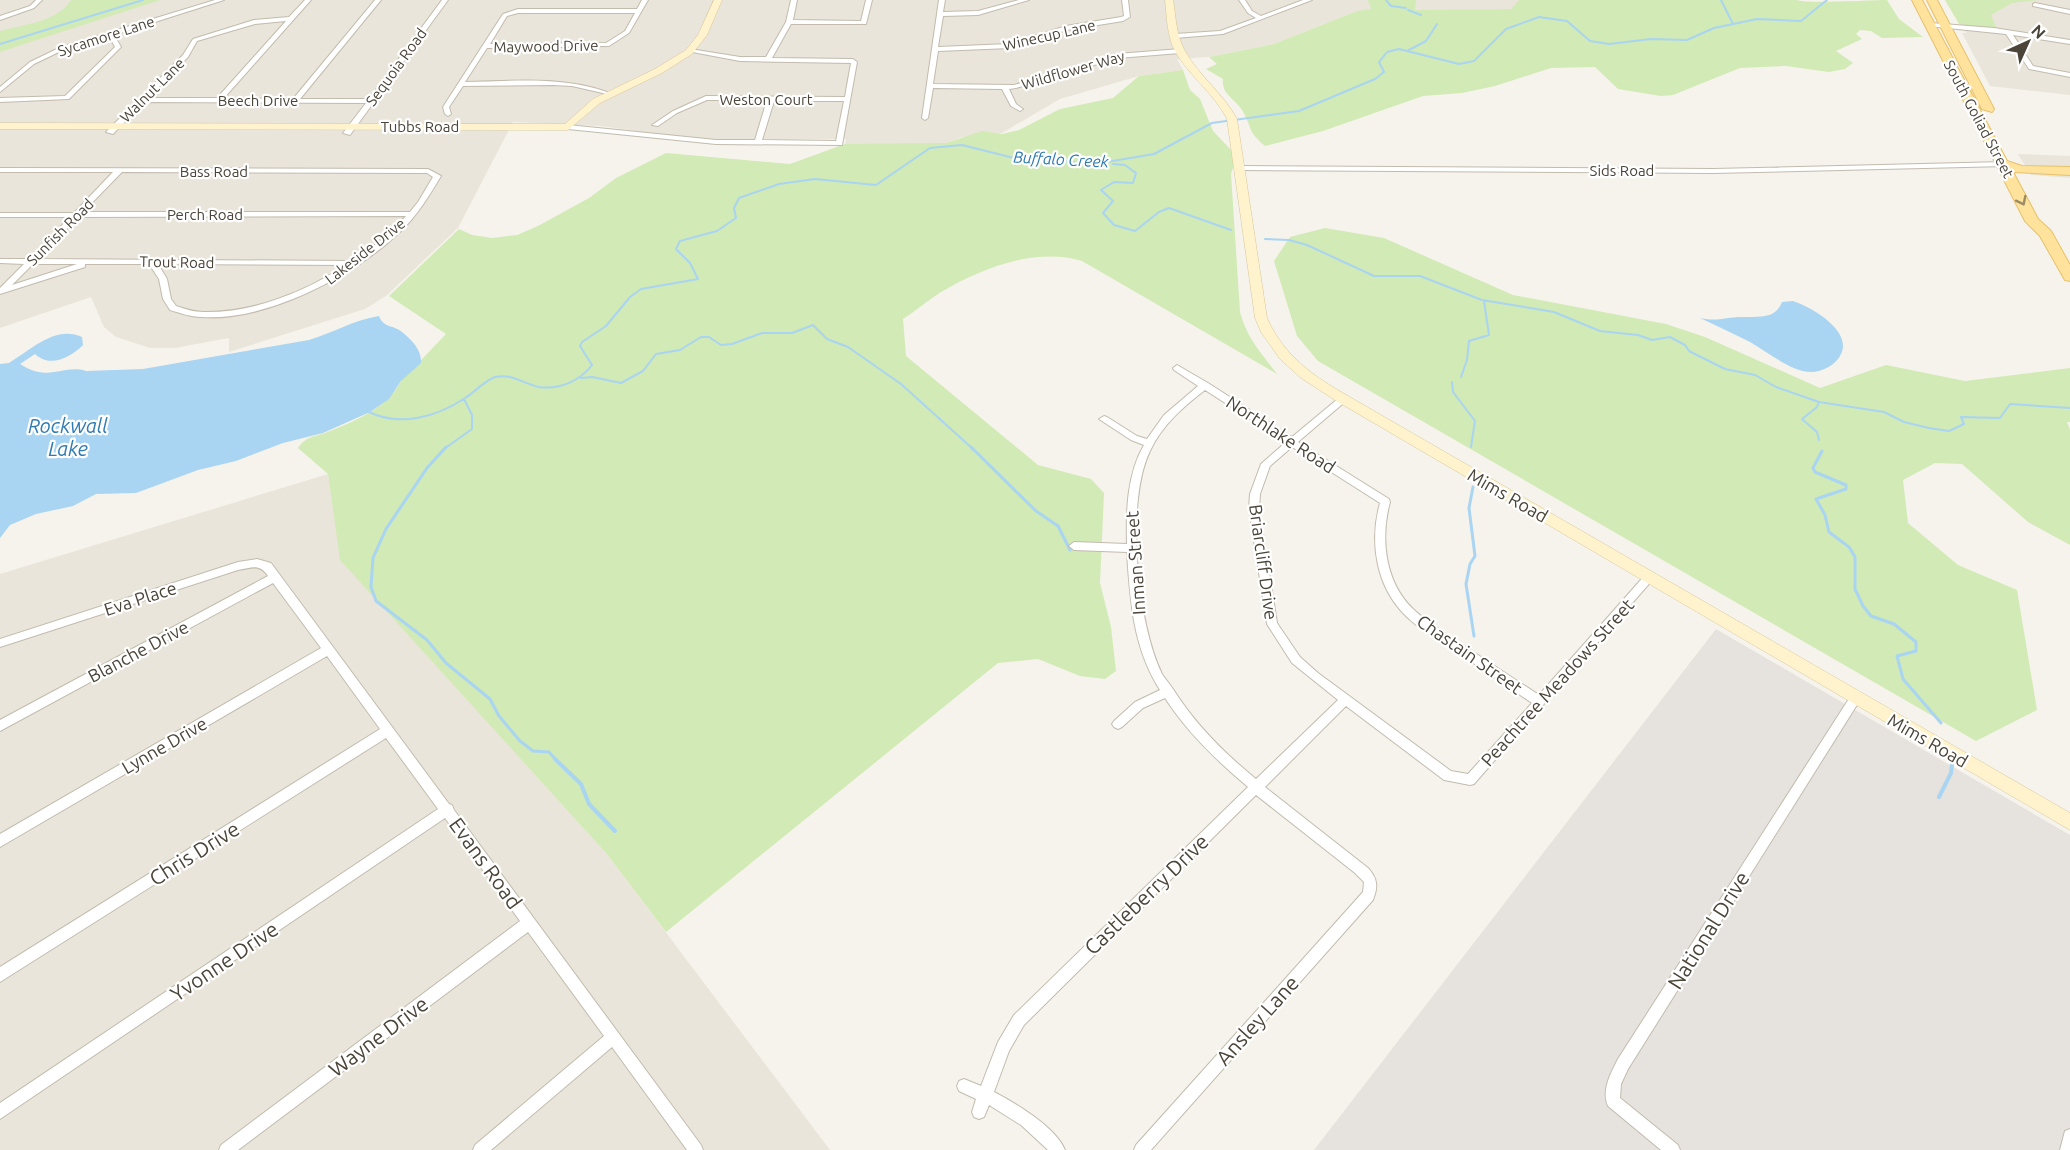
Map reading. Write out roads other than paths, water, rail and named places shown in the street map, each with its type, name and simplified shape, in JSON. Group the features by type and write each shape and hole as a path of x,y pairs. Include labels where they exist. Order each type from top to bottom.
{"main road":[{"name":"South Goliad Street","path":"1917,0 2047,222 2046,234 2070,277"},
{"name":"South Goliad Street","path":"1932,0 2013,165"},
{"path":"2013,165 2070,161"},
{"path":"2013,165 2070,171"}],"street":[{"path":"0,18 32,7 39,0"},
{"name":"Sycamore Lane","path":"0,90 37,60 74,44 221,0"},
{"path":"219,100 308,0"},
{"path":"296,100 378,0"},
{"name":"Sequoia Road","path":"350,129 445,0"},
{"path":"448,114 446,107 505,15 511,12 640,11 645,0"},
{"path":"568,127 580,112 605,93 654,72 690,51 702,37 718,0"},
{"path":"768,59 789,22 794,0"},
{"path":"789,22 864,22 869,0"},
{"path":"925,118 942,0"},
{"path":"941,14 978,13 1026,0"},
{"name":"Winecup Lane","path":"936,49 1010,46 1066,28 1125,19 1125,0"},
{"name":"Mims Road","path":"1169,0 1180,51 1218,94 1232,119 1261,318 1267,334 1288,363 1343,399 2070,822"},
{"path":"1242,0 1250,12 1261,18"},
{"path":"1175,36 1221,33 1253,23 1309,0"},
{"path":"2035,5 2070,12"},
{"name":"Maywood Drive","path":"485,46 607,45 621,38 640,11"},
{"name":"Walnut Lane","path":"113,129 186,56 195,40 254,22 291,19"},
{"path":"1930,25 2070,42"},
{"path":"0,99 68,98 114,53 118,43 110,33"},
{"path":"2009,34 2031,68 2070,75"},
{"path":"690,51 740,59 853,61 855,63 848,99"},
{"name":"Wildflower Way","path":"931,86 1005,88 1117,56 1180,51"},
{"path":"460,84 564,84 605,93"},
{"path":"1005,88 1013,105 1020,109"},
{"name":"Weston Court","path":"656,125 675,112 706,98 848,99"},
{"path":"758,143 771,99"},
{"name":"Tubbs Road","path":"0,126 113,129 568,127 677,140 839,143 848,99"},
{"name":"Beech Drive","path":"144,100 372,101"},
{"name":"Sids Road","path":"1240,168 1713,171 2013,165"},
{"name":"Bass Road","path":"0,170 428,171"},
{"name":"Sunfish Road","path":"1,292 119,171"},
{"name":"Lakeside Drive","path":"152,262 164,279 170,305 192,313 206,315 239,311 279,302 320,286 386,239 411,214 437,179 436,175 428,171"},
{"name":"Perch Road","path":"0,215 411,214"},
{"name":"Trout Road","path":"0,261 354,263"},
{"path":"1,292 92,261"},
{"name":"Northlake Road","path":"1178,368 1384,502"},
{"name":"Inman Street","path":"1205,385 1163,420 1149,443 1134,478 1131,503 1136,609 1142,637 1158,676 1201,737 1257,786 1360,869 1369,878 1372,888"},
{"name":"Briarcliff Drive","path":"1343,399 1266,464 1255,494 1254,509 1272,624 1296,660 1345,700 1448,776 1460,780"},
{"path":"1104,419 1134,438 1149,443"},
{"name":"Chastain Street","path":"1384,502 1378,523 1378,541 1388,577 1407,609 1426,626 1540,702"},
{"path":"1074,546 1133,548"},
{"name":"Eva Place","path":"0,643 246,564 264,564 275,577"},
{"name":"Evans Road","path":"275,577 387,731 448,809 696,1150"},
{"name":"Blanche Drive","path":"0,726 275,577"},
{"name":"Peachtree Meadows Street","path":"1460,780 1470,780 1650,577"},
{"name":"Lynne Drive","path":"0,841 328,650"},
{"path":"1118,724 1139,705 1168,691"},
{"name":"National Drive","path":"1673,1150 1613,1101 1614,1084 1629,1054 1856,697"},
{"name":"Castleberry Drive","path":"979,1112 1003,1047 1019,1020 1345,700"},
{"name":"Chris Drive","path":"0,975 387,731"},
{"name":"Yvonne Drive","path":"0,1112 448,809"},
{"name":"Ansley Lane","path":"1141,1150 1368,896 1372,888"},
{"name":"Wayne Drive","path":"226,1150 529,923"},
{"path":"480,1150 613,1037"},
{"path":"963,1086 1015,1109 1037,1127 1058,1150"},
{"path":"2067,1150 2070,1136"}],"water":[{"path":"1793,301 1823,317 1840,334 1843,344 1841,354 1833,364 1826,368 1812,372 1796,369 1750,342 1700,318 1765,316 1775,312 1782,302"},
{"name":"Rockwall Lake","path":"379,316 383,323 399,330 412,341 418,349 421,363 401,381 389,399 370,412 323,433 283,443 236,461 198,470 136,493 96,494 73,506 36,514 10,525 0,538 0,364 9,363 53,337 72,334 82,337 83,345 72,354 53,361 35,354 20,364 39,372 48,373 78,369 86,371 143,369 309,340 360,320"}],"waterway":[{"path":"0,44 143,0"},
{"path":"1386,0 1391,6 1406,8"},
{"path":"1721,0 1733,24"},
{"name":"Buffalo Creek","path":"1407,51 1459,64 1474,61 1506,29 1539,17 1567,21 1590,41 1609,44 1651,39 1687,40 1714,28 1757,19 1801,21 1827,0"},
{"path":"1408,10 1421,15"},
{"path":"1407,51 1426,41 1437,24"},
{"name":"Buffalo Creek","path":"464,399 495,377 507,376 533,386 547,388 561,386 581,376 592,365 580,346 582,342 606,326 630,297 641,289 698,279 690,263 676,249 680,241 717,231 736,218 734,208 739,198 779,184 815,179 876,185 930,148 962,145 1022,160 1039,157 1089,165 1154,154 1212,123 1299,111 1375,79 1384,72 1379,62 1387,52 1399,49 1407,51"},
{"path":"1113,164 1125,165 1136,173 1133,183 1114,182 1101,190 1113,201 1103,213 1114,225 1135,231 1159,212 1169,208 1231,230"},
{"path":"1265,239 1289,240 1307,245 1374,276 1420,276 1482,300 1554,312 1600,331 1638,335 1652,340 1670,337 1685,345 1689,351 1725,369 1755,375 1776,387 1819,402"},
{"path":"1461,377 1467,360 1469,341 1489,335 1484,301"},
{"path":"581,378 592,377 621,383 643,371 656,354 680,350 701,337 709,337 721,345 732,344 762,333 792,333 813,325 827,339 848,347 901,384 973,449"},
{"path":"1452,382 1453,392 1475,421 1471,447"},
{"name":"Buffalo Creek","path":"369,412 393,419 418,418 443,410 464,399"},
{"path":"445,449 472,429 472,415 464,399"},
{"path":"1819,402 1884,412 1904,422 1949,431 1964,424 1961,417 2000,418 2010,404 2070,408"},
{"path":"1819,402 1817,407 1802,419 1817,432 1819,440"},
{"path":"971,447 1036,511 1058,526 1070,550"},
{"path":"445,449 427,468 386,529 373,558 371,587 376,601 427,640 446,663 490,699 499,716 520,741 533,751 549,752 556,760"},
{"path":"1822,451 1813,468 1815,472 1846,485 1846,489 1816,499 1825,515 1829,532 1849,547 1855,557 1855,589 1863,606 1871,616 1894,624 1916,642 1916,651 1897,656 1903,679 1941,723"},
{"path":"1473,487 1469,508 1475,556 1470,564 1466,584 1474,636"},
{"path":"556,760 581,784 589,804 615,831"},
{"path":"1939,797 1951,773 1952,764"}]}
